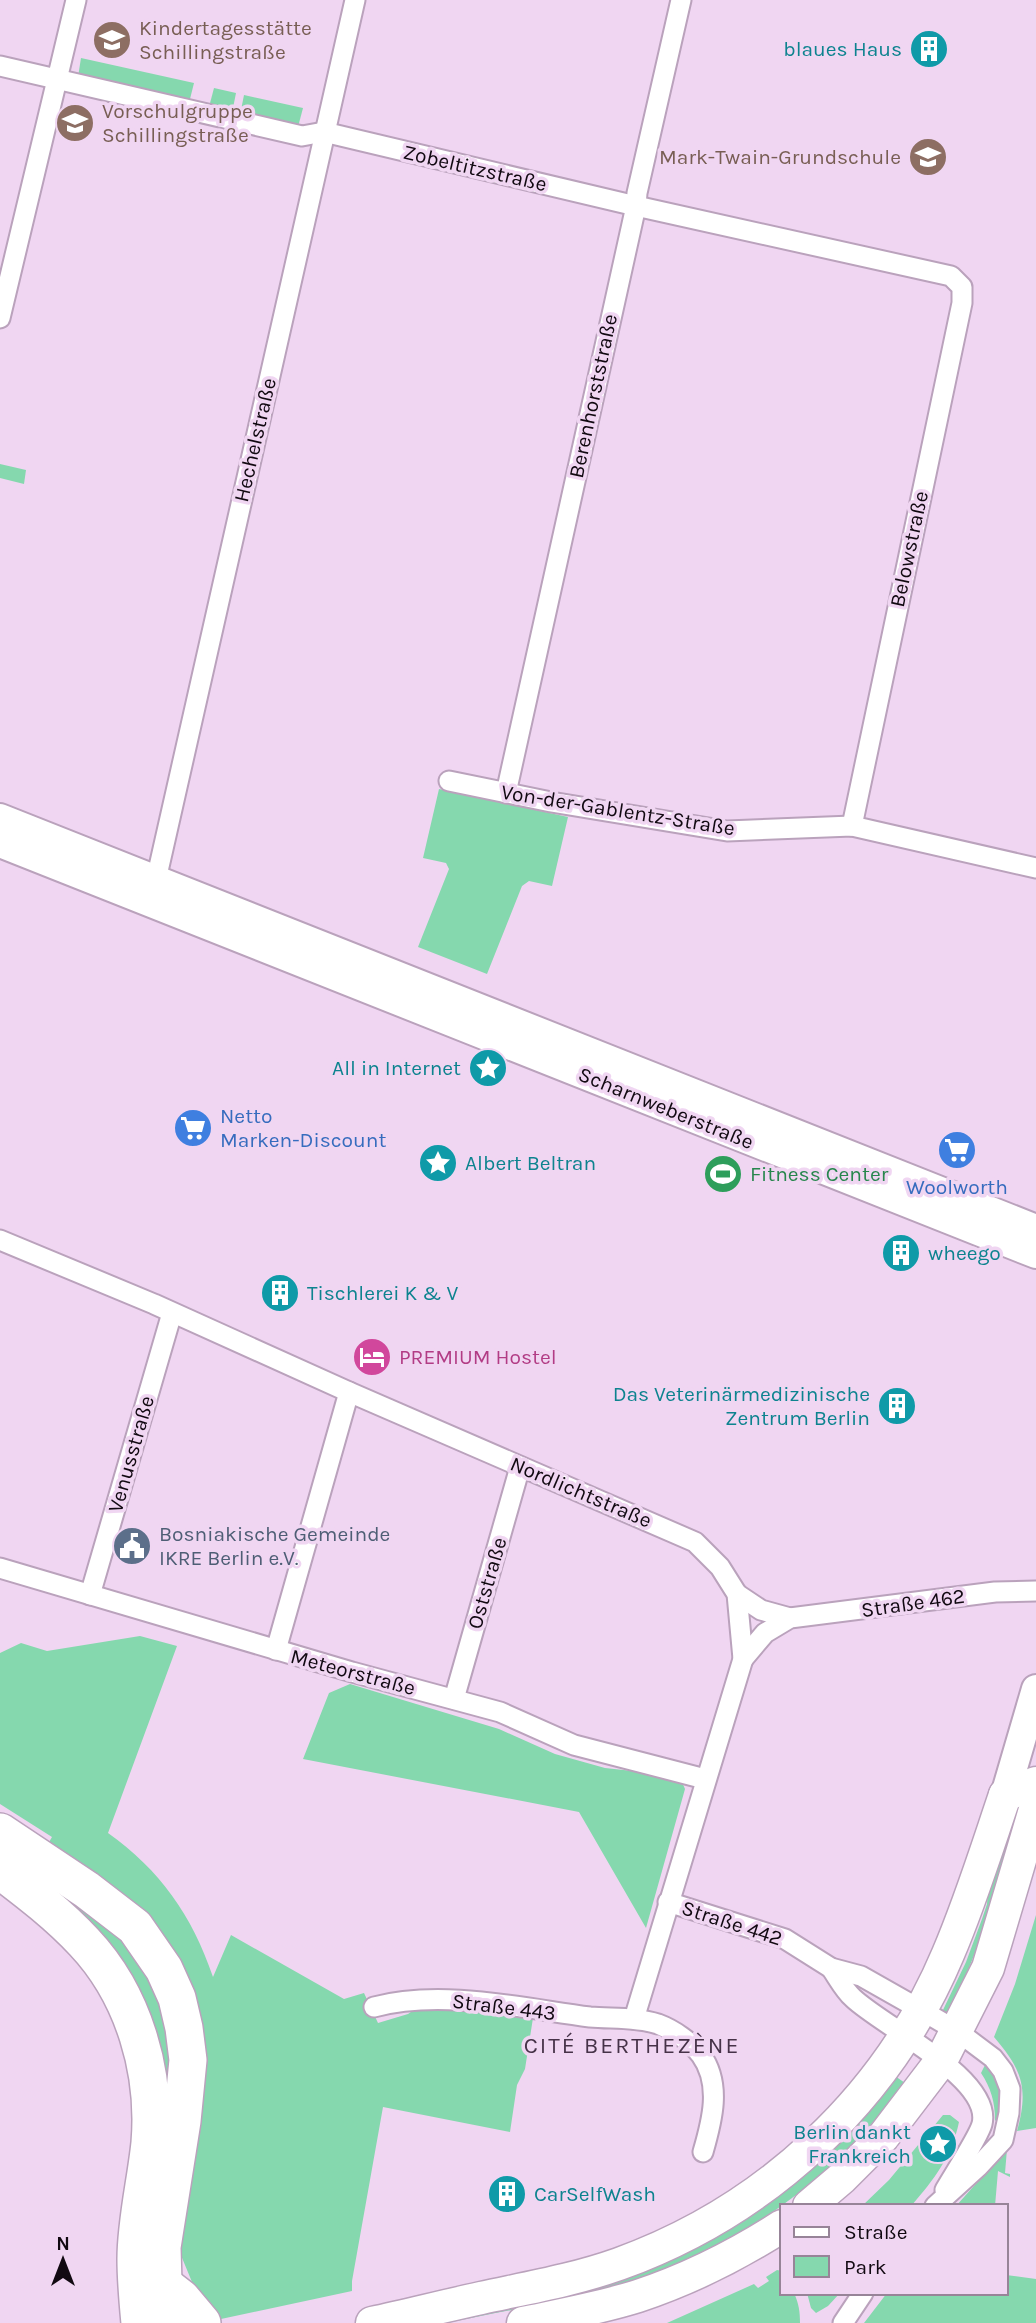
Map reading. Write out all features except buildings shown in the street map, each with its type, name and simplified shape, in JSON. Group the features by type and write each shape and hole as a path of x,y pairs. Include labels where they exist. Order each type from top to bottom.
{"highway":[{"path":"0,1832 87,1889 135,1927 164,1969 177,1997 188,2060 182,2121 162,2246 163,2284 170,2323"},
{"path":"0,1870 57,1916 101,1962 117,1987 141,2045 152,2112 135,2258 140,2323"},
{"path":"163,2284 181,2298 202,2323"}],"main road":[{"name":"Scharnweberstraße","path":"0,818 153,891 1036,1254"},
{"name":"Scharnweberstraße","path":"0,843 153,891"},
{"name":"Scharnweberstraße","path":"301,950 1036,1229"},
{"path":"372,2323 592,2273 644,2254 696,2230 764,2187 811,2150 867,2089 904,2037 948,1955 1004,1795 1036,1689"},
{"path":"1004,1795 1036,1783"},
{"path":"811,2204 883,2137 941,2061 988,1968 1036,1808 1004,1795"},
{"path":"523,2323 614,2303 682,2280 734,2255 780,2227"}],"street":[{"path":"0,318 76,0"},
{"name":"Hechelstraße","path":"153,891 355,0"},
{"name":"Berenhorststraße","path":"502,792 681,0"},
{"name":"Zobeltitzstraße","path":"0,66 302,136 324,132 636,206 951,276"},
{"name":"Belowstraße","path":"852,827 962,303 962,287 951,276"},
{"name":"Von-der-Gablentz-Straße","path":"449,781 569,806 727,831 852,827 1036,869"},
{"name":"Nordlichtstraße","path":"0,1240 695,1542 720,1567 737,1594 743,1659 634,2019"},
{"name":"Venusstraße","path":"90,1595 172,1313"},
{"path":"276,1650 349,1392"},
{"name":"Oststraße","path":"454,1699 520,1466"},
{"name":"Meteorstraße","path":"0,1568 276,1650 500,1712 575,1745 705,1779"},
{"name":"Straße 462","path":"743,1659 765,1633 790,1618 995,1592 1036,1591"},
{"name":"Straße 462","path":"737,1594 754,1606 790,1618"},
{"name":"Straße 442","path":"668,1902 785,1939 831,1968 861,1976 957,2031 993,2058 1003,2071 1010,2089 1009,2113 1003,2140 978,2167 936,2204"},
{"name":"Straße 442","path":"831,1968 851,1997 941,2061 973,2089 981,2103 982,2124 936,2204"},
{"name":"Straße 443","path":"374,2007 396,2001 438,1999 605,2019 634,2019 658,2024 675,2032 702,2056 713,2081 712,2119 703,2152"},
{"path":"843,2323 862,2295"}],"green space":[{"path":"81,58 194,83 189,103 78,77"},
{"path":"214,88 236,93 232,113 209,107"},
{"path":"244,95 303,108 298,127 240,115"},
{"path":"0,464 26,470 24,484 0,478"},
{"path":"439,789 568,817 552,886 529,881 522,886 487,974 418,947 449,869 446,863 423,858"},
{"path":"140,1636 177,1646 108,1833 159,1878 195,1934 213,1977 231,1935 344,1999 364,1993 378,2023 408,2014 421,2005 533,2018 525,2069 517,2085 510,2132 383,2107 352,2291 221,2319 212,2314 192,2282 173,2236 190,2000 45,1849 52,1837 0,1804 0,1653 21,1643 47,1651"},
{"path":"350,1684 499,1729 555,1754 605,1768 651,1773 682,1782 685,1789 646,1928 579,1812 303,1759 329,1693"},
{"path":"999,1837 1012,1838 992,1905 959,1991 948,2012 944,2013 987,1904 989,1875"},
{"path":"65,1896 116,1924 172,2019 170,2132 91,1924"},
{"path":"1036,1915 1036,2128 1017,2131 1022,2103 1020,2080 1011,2060 994,2037 1015,1984"},
{"path":"986,2063 999,2083 1000,2106 997,2122 992,2095 981,2073"},
{"path":"895,2076 905,2083 842,2155 770,2214 731,2238 645,2277 598,2291 447,2323 427,2323 610,2281"},
{"path":"943,2115 950,2115 959,2122 952,2146 941,2167 913,2204 864,2204 889,2180"},
{"path":"1007,2149 1005,2173 1010,2174 1010,2177 998,2171 995,2204 958,2204"},
{"path":"780,2271 780,2295 795,2295 800,2323 667,2323 754,2284 758,2288 769,2281 766,2277"},
{"path":"1008,2275 1036,2279 1036,2323 864,2323 885,2295 1008,2295"},
{"path":"808,2295 838,2295 828,2306 816,2313 811,2308"}],"place":[{"name":"Kindertagesstätte Schillingstraße","path":"112,40"},
{"name":"blaues Haus","path":"929,49"},
{"name":"Vorschulgruppe Schillingstraße","path":"75,123"},
{"name":"Mark-Twain-Grundschule","path":"928,157"},
{"name":"All in Internet","path":"488,1068"},
{"name":"Netto Marken-Discount","path":"193,1128"},
{"name":"Woolworth","path":"957,1150"},
{"name":"Albert Beltran","path":"438,1163"},
{"name":"Fitness Center","path":"723,1174"},
{"name":"wheego","path":"901,1253"},
{"name":"Tischlerei K & V","path":"280,1293"},
{"name":"PREMIUM Hostel","path":"372,1357"},
{"name":"Das Veterinärmedizinische Zentrum Berlin","path":"897,1406"},
{"name":"Bosniakische Gemeinde IKRE Berlin e.V.","path":"132,1546"},
{"name":"Berlin dankt Frankreich","path":"938,2144"},
{"name":"CarSelfWash","path":"507,2194"}],"district":[{"name":"CITÉ BERTHEZÈNE","path":"632,2045"}]}
